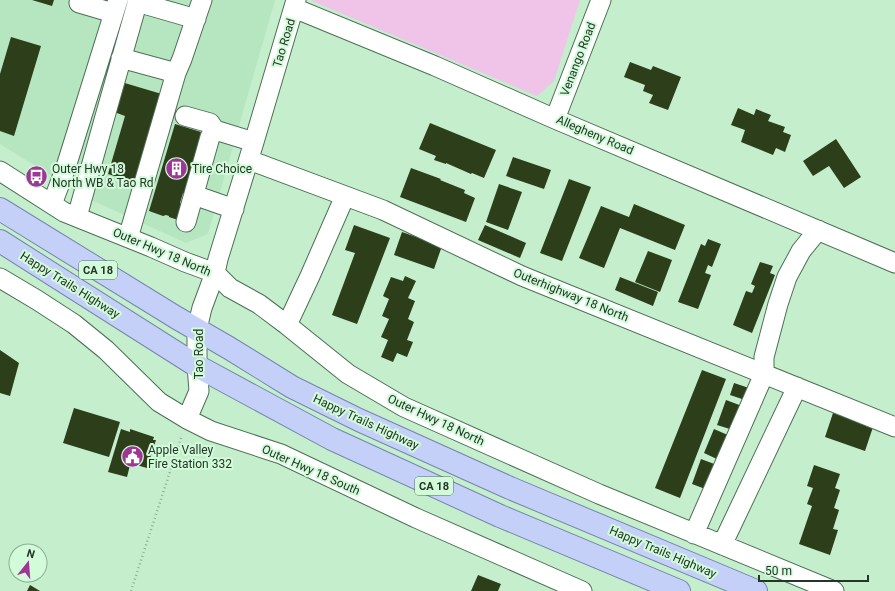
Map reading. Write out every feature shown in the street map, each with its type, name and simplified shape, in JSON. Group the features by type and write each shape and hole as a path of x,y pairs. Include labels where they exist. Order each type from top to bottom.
{"main road":[{"name":"Happy Trails Highway","path":"0,208 177,318 292,387 359,420 510,488 756,591"},
{"name":"Happy Trails Highway","path":"0,241 197,366 332,439 500,516 679,591"}],"street":[{"path":"52,204 65,170 116,7 79,3 80,0"},
{"path":"128,238 176,73 202,0"},
{"name":"Venango Road","path":"555,118 601,0"},
{"path":"77,217 138,1 196,19"},
{"name":"Allegheny Road","path":"295,4 555,118 895,263"},
{"name":"Tao Road","path":"186,419 199,391 197,366 198,330 202,308 215,273 295,4"},
{"path":"121,58 176,73"},
{"path":"185,116 210,123 215,130 254,142"},
{"path":"186,222 210,137 215,130"},
{"name":"Outerhighway 18 North","path":"249,160 383,210 522,276 895,427"},
{"name":"Outer Hwy 18 North","path":"0,171 64,212 184,262 215,273 230,288 258,304 287,325 348,374 404,408 599,494 834,591"},
{"path":"194,195 234,209"},
{"path":"287,325 345,196"},
{"path":"694,534 764,374 764,357 787,277 801,251 818,230"},
{"name":"Outer Hwy 18 South","path":"0,278 74,324 106,350 159,402 186,419 211,431 281,454 416,518 582,591"},
{"path":"722,545 797,387"}],"path":[{"path":"131,591 186,419"}],"shaded area":[{"path":"0,0 275,0 208,234 186,243 89,199 0,144"},
{"path":"312,0 580,0 554,81 537,96"}],"building":[{"path":"32,0 54,0 52,6"},
{"path":"11,37 41,46 14,136 0,131 0,74"},
{"path":"630,62 651,70 653,66 681,77 668,110 649,103 653,95 643,91 645,85 624,77"},
{"path":"118,81 165,95 138,183 108,174 125,116 109,110"},
{"path":"738,108 754,115 756,109 771,115 768,121 785,127 783,132 791,135 785,152 776,148 773,155 741,142 745,130 731,125"},
{"path":"430,123 496,150 484,178 446,163 434,160 436,156 419,149"},
{"name":"Tire Choice","path":"175,124 201,132 199,145 185,193 183,193 180,203 183,204 178,220 166,215 163,216 149,211"},
{"path":"836,139 861,177 844,188 829,166 813,176 803,161"},
{"path":"513,157 551,170 544,189 506,176"},
{"path":"411,168 465,190 464,193 475,198 466,222 400,197"},
{"path":"569,179 591,187 562,261 540,253"},
{"path":"499,184 522,192 508,230 486,222"},
{"path":"634,204 685,225 675,250 620,228 604,268 579,258 601,206 629,217"},
{"path":"354,225 390,238 357,324 332,315 355,253 345,250"},
{"path":"485,225 526,243 520,258 478,240"},
{"path":"402,232 442,246 434,269 394,255"},
{"path":"708,239 721,244 712,267 708,265 705,273 711,275 698,309 678,302 701,244 705,246"},
{"path":"648,251 672,260 660,292 635,282"},
{"path":"760,262 773,266 770,273 775,275 752,333 733,325 746,291 752,293 755,286 751,284"},
{"path":"405,276 416,281 408,298 415,301 408,319 414,322 407,340 413,342 407,357 397,353 393,362 381,357 388,340 381,337 389,319 382,316 389,299 383,296 391,277 403,281"},
{"path":"620,277 658,292 653,306 615,290"},
{"path":"0,350 19,363 10,396 0,393"},
{"path":"702,370 726,379 680,498 655,488"},
{"path":"734,383 749,388 745,400 730,395"},
{"path":"726,400 742,406 733,430 717,425"},
{"path":"74,408 120,422 109,457 63,443"},
{"path":"833,413 873,427 865,451 825,437"},
{"name":"Apple Valley Fire Station 332","path":"121,429 130,432 130,429 154,437 153,440 156,440 147,468 133,464 133,466 130,465 127,477 108,472"},
{"path":"714,429 730,436 719,460 704,453"},
{"path":"701,459 717,465 708,490 692,484"},
{"path":"814,465 840,474 835,488 840,490 834,508 839,510 833,529 838,530 830,555 799,544 812,506 807,504 813,488 807,486"},
{"path":"478,575 501,584 498,591 471,591"},
{"path":"30,585 40,591 27,591"}],"place":[{"name":"Tire Choice","path":"177,169"},
{"name":"Outer Hwy 18 North WB & Tao Rd","path":"37,176"},
{"name":"Apple Valley Fire Station 332","path":"132,457"}]}
